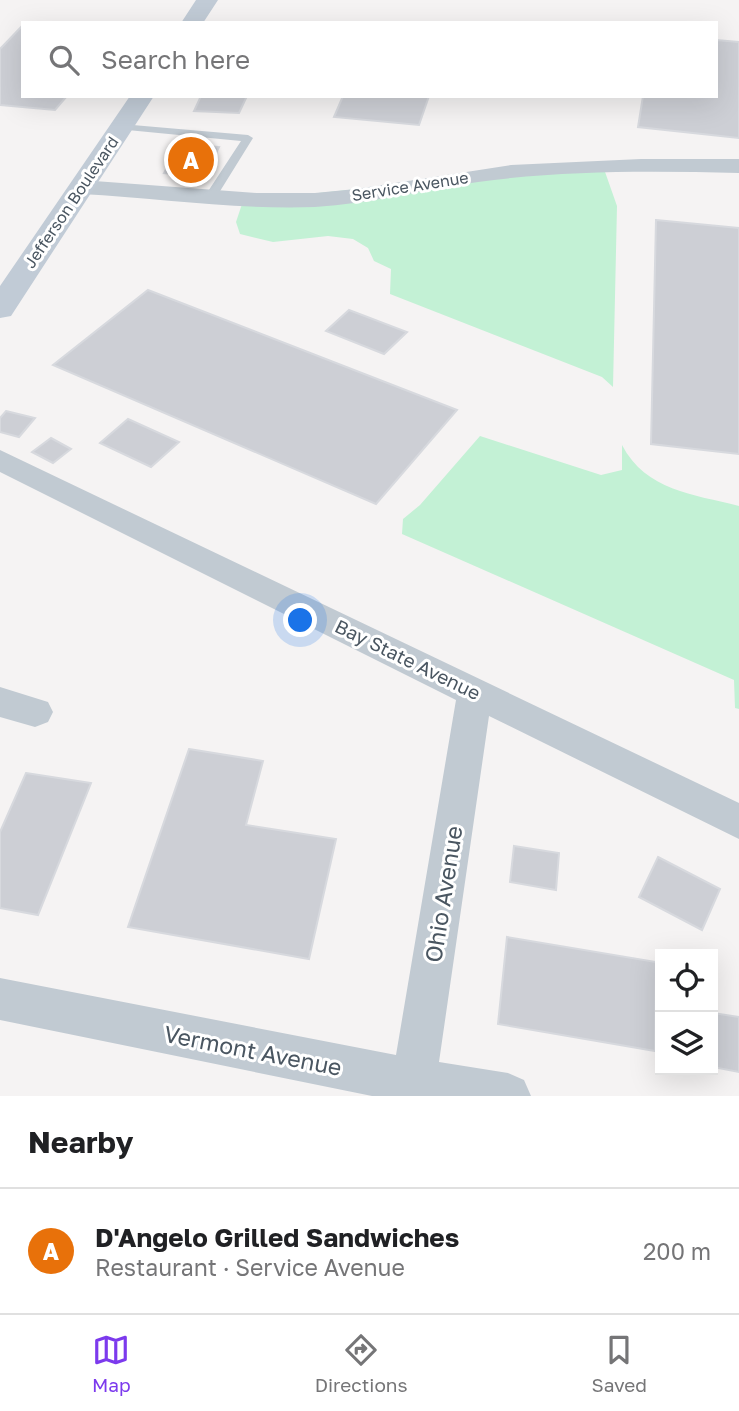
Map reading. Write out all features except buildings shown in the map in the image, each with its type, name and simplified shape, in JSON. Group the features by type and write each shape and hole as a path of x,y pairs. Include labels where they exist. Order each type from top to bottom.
{"main road":[{"path":"193,21 207,0"},
{"name":"Jefferson Boulevard","path":"0,309 141,98"}],"street":[{"name":"Service Avenue","path":"81,187 316,200 467,176 556,167 643,164 739,166"},
{"name":"Bay State Avenue","path":"0,460 739,822"},
{"name":"Ohio Avenue","path":"411,1087 475,692"},
{"path":"0,702 35,712"},
{"name":"Vermont Avenue","path":"0,999 354,1070 411,1087 508,1096"}],"lane":[{"path":"121,127 248,138 211,196"}],"green space":[{"path":"604,169 617,206 613,387 602,377 390,294 391,269 374,261 368,248 353,239 328,236 273,242 240,234 236,222 243,201 482,176"},
{"path":"480,436 601,475 622,470 622,445 632,460 657,481 688,494 739,506 739,709 735,708 734,680 402,534 403,519 420,505"}],"place":[{"name":"D'Angelo Grilled Sandwiches","path":"191,160"}]}
